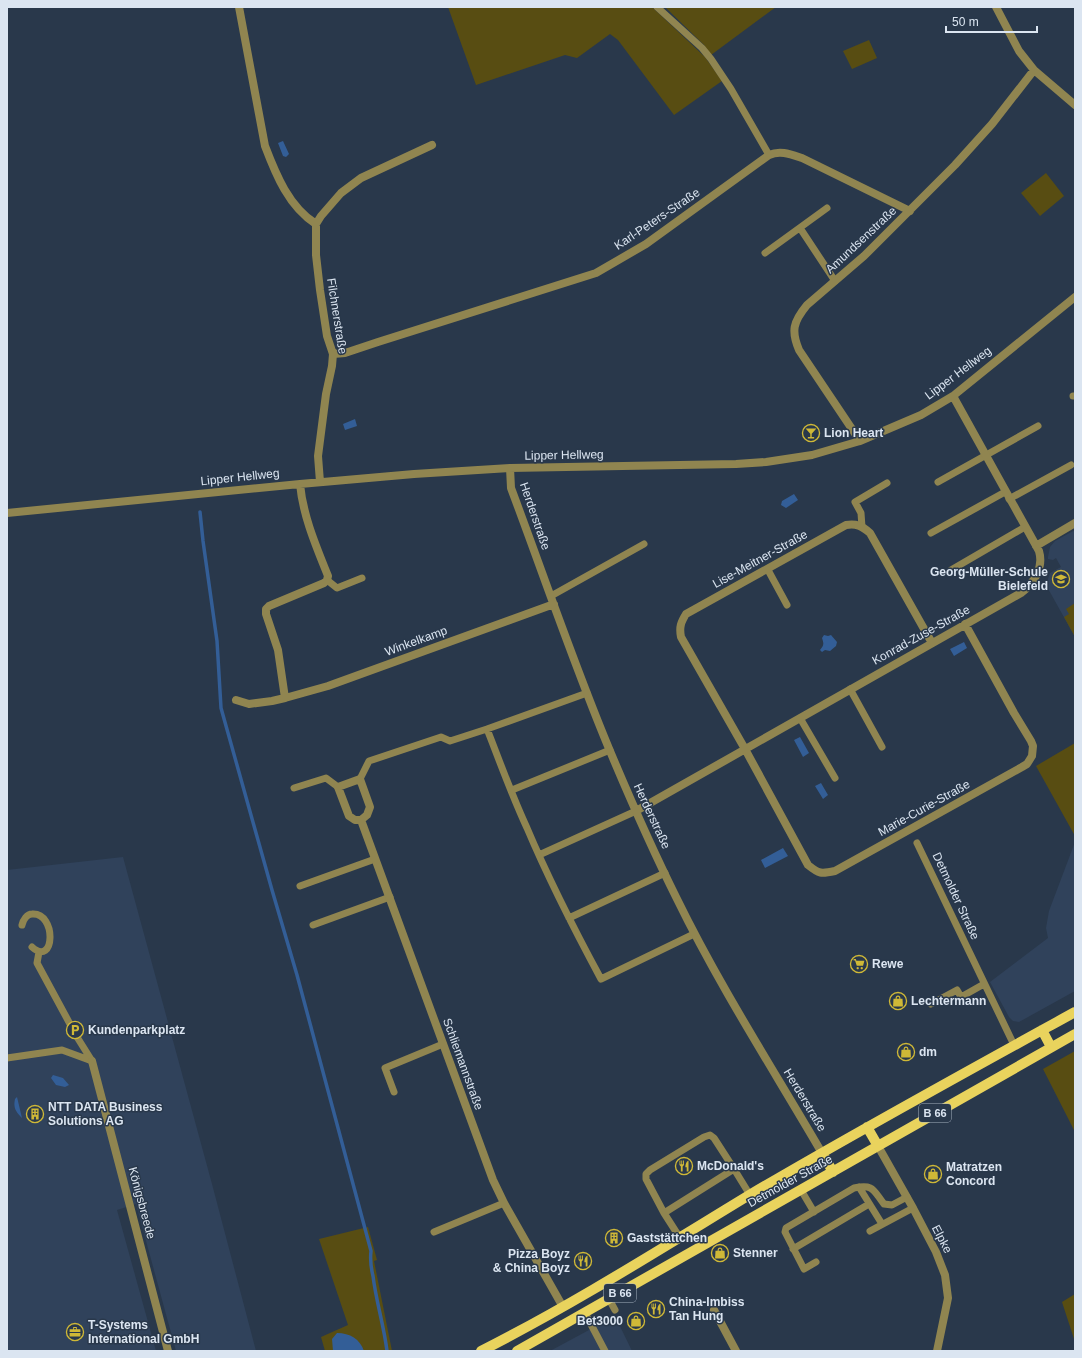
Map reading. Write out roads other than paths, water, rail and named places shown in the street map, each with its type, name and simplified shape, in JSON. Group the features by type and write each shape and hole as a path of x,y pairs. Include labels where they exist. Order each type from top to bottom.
{"main road":[{"name":"Detmolder Straße","path":"481,1351 563,1307 867,1127 1075,1012"},
{"path":"1042,1030 1051,1047"},
{"name":"Detmolder Straße","path":"521,1350 1075,1034"},
{"path":"867,1127 878,1146"},
{"path":"822,1153 833,1172"}],"street":[{"path":"239,7 265,146 275,171 290,198 308,219 316,224 341,193 357,181 432,145"},
{"path":"996,7 1019,51 1034,70 1075,105"},
{"name":"Amundsenstraße","path":"860,441 799,350 795,339 794,328 799,314 807,305 864,256 955,165 992,124 1034,70"},
{"path":"769,155 780,152 802,158 910,211"},
{"name":"Karl-Peters-Straße","path":"333,354 345,353 596,273 646,244 769,155"},
{"name":"Filchnerstraße","path":"316,224 316,255 320,290 327,336 333,354 318,456 320,482"},
{"name":"Lipper Hellweg","path":"7,513 320,482 510,468 736,464 766,462 812,455 860,441 921,415 953,396 1075,297"},
{"name":"Konrad-Zuse-Straße","path":"636,811 1027,589 1036,577 1040,563 1040,557 1036,546 953,396"},
{"name":"Herderstraße","path":"510,468 511,488 587,693 636,811 694,934 822,1153"},
{"path":"285,698 278,650 266,614 266,609 269,606 324,583 328,576 308,523 301,497 300,484"},
{"path":"1036,546 1075,523"},
{"name":"Lise-Meitner-Straße","path":"745,749 681,637 681,622 686,614 768,570 846,525 854,524 862,526"},
{"path":"862,526 870,533 932,643"},
{"name":"Winkelkamp","path":"236,700 249,704 272,701 328,686 553,600"},
{"name":"Marie-Curie-Straße","path":"745,749 808,865 823,874 835,872 1022,767 1027,764 1032,756 1033,746 965,624"},
{"path":"360,779 370,808 367,815 361,820 355,820 349,816 338,787 360,779"},
{"name":"Schliemannstraße","path":"361,820 493,1180 504,1203 563,1307"},
{"name":"Königsbreede","path":"92,1061 168,1351"},
{"name":"Elpke","path":"878,1146 913,1208 940,1261 945,1275 948,1298 937,1351"},
{"path":"714,1310 736,1351"}],"lane":[{"path":"657,7 702,48 711,59 731,89 769,155"},
{"path":"765,253 827,208"},
{"path":"800,228 835,281"},
{"path":"938,482 1038,426"},
{"path":"930,533 1071,465"},
{"path":"862,526 861,513 855,502 887,483"},
{"path":"951,570 1025,527"},
{"path":"553,600 644,544"},
{"path":"768,570 787,605"},
{"path":"327,580 338,588 362,578"},
{"path":"850,689 882,747"},
{"path":"360,779 369,760 440,737 450,741 587,693"},
{"path":"800,718 835,778"},
{"path":"486,729 539,855 568,918 601,979 694,934"},
{"path":"512,790 610,750"},
{"path":"294,788 326,778 338,787"},
{"path":"539,855 636,811"},
{"name":"Detmolder Straße","path":"917,843 1014,1045"},
{"path":"300,886 375,859"},
{"path":"568,918 665,873"},
{"path":"313,925 390,897"},
{"path":"22,925 26,917 33,914 42,917 46,922 50,932 50,944 48,949 43,952 39,952 32,947"},
{"path":"39,952 37,962 92,1061"},
{"path":"931,1004 957,990 961,997 984,984"},
{"path":"394,1092 385,1068 443,1044"},
{"path":"7,1058 62,1050 92,1061"},
{"path":"680,1238 664,1213 646,1179 646,1174 650,1170 704,1137 710,1135 714,1138 750,1195"},
{"path":"664,1213 734,1169"},
{"path":"816,1262 804,1269 785,1232 786,1228 854,1188 863,1186 872,1188 884,1204 892,1205 907,1197"},
{"path":"859,1187 882,1224"},
{"path":"801,1190 814,1212"},
{"path":"434,1232 504,1203"},
{"path":"793,1249 869,1204"},
{"path":"870,1231 913,1208"},
{"path":"609,1300 615,1310"},
{"path":"585,1313 603,1350"}],"water":[{"path":"283,141 289,154 286,157 283,156 278,143"},
{"path":"355,419 357,426 345,430 343,424"},
{"path":"794,494 798,500 786,508 781,505 782,501"},
{"path":"824,635 831,635 837,642 836,646 830,651 825,650 822,652 820,650 823,644 822,638"},
{"path":"964,642 967,648 954,656 950,649"},
{"path":"800,737 809,753 803,757 794,740"},
{"path":"821,783 828,795 823,799 815,786"},
{"path":"783,848 788,856 765,868 761,860"},
{"path":"53,1075 63,1078 69,1085 65,1087 56,1085 51,1078"},
{"path":"17,1097 22,1118 15,1107 14,1102"},
{"path":"337,1333 346,1334 357,1340 364,1351 333,1351 332,1339"}],"waterway":[{"path":"200,512 217,641 221,708 297,975 371,1251 372,1270 387,1351"}],"place":[{"name":"Lion Heart","path":"811,433"},
{"name":"Georg-Müller-Schule Bielefeld","path":"1061,579"},
{"name":"Rewe","path":"859,964"},
{"name":"Lechtermann","path":"898,1001"},
{"name":"Kundenparkplatz","path":"75,1030"},
{"name":"dm","path":"906,1052"},
{"name":"NTT DATA Business Solutions AG","path":"35,1114"},
{"name":"McDonald's","path":"684,1166"},
{"name":"Matratzen Concord","path":"933,1174"},
{"name":"Gaststättchen","path":"614,1238"},
{"name":"Stenner","path":"720,1253"},
{"name":"Pizza Boyz & China Boyz","path":"583,1261"},
{"name":"China-Imbiss Tan Hung","path":"656,1309"},
{"name":"Bet3000","path":"636,1321"},
{"name":"T-Systems International GmbH","path":"75,1332"}]}
